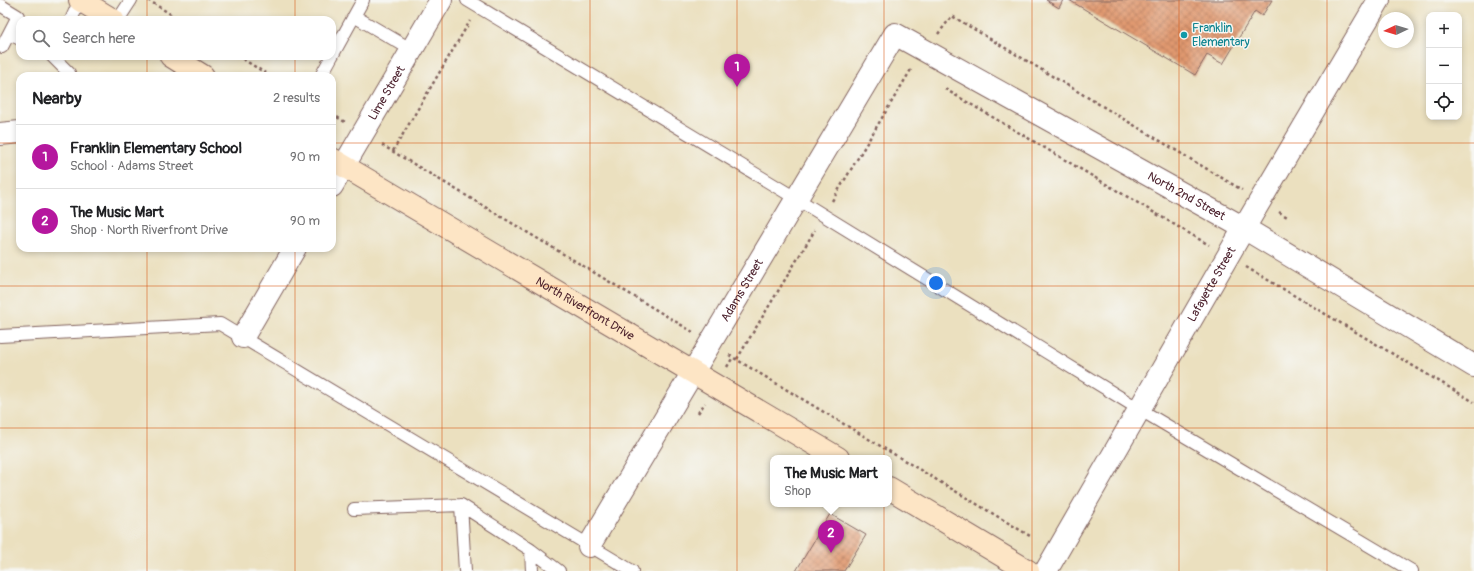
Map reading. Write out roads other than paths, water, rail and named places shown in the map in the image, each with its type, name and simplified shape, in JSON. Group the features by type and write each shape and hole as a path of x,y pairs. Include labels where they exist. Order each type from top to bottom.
{"main road":[{"path":"80,0 106,16"},
{"path":"177,60 197,72"},
{"name":"North Riverfront Drive","path":"338,163 833,455"},
{"path":"892,490 1028,571"}],"street":[{"name":"Lime Street","path":"338,163 363,133 442,0"},
{"name":"Lafayette Street","path":"1046,571 1244,228 1379,0"},
{"name":"Adams Street","path":"589,546 895,34"},
{"name":"North 2nd Street","path":"895,34 1244,228 1474,366"},
{"path":"0,134 16,132"},
{"path":"243,337 293,252"}],"lane":[{"path":"72,16 80,0"},
{"path":"121,16 131,0"},
{"path":"336,49 364,0"},
{"path":"467,0 797,199 1139,409 1412,571"},
{"path":"0,5 18,16"},
{"path":"354,16 412,50"},
{"path":"0,46 2,47 15,36"},
{"path":"56,60 68,72"},
{"path":"322,72 330,60"},
{"path":"0,336 220,324 632,571"},
{"path":"461,505 465,571"},
{"path":"354,509 461,505 530,550 559,571"},
{"path":"530,550 532,571"}],"place":[{"name":"Franklin Elementary","path":"1184,35"},
{"name":"Franklin Elementary School","path":"737,87"},
{"name":"The Music Mart","path":"831,553"}]}
